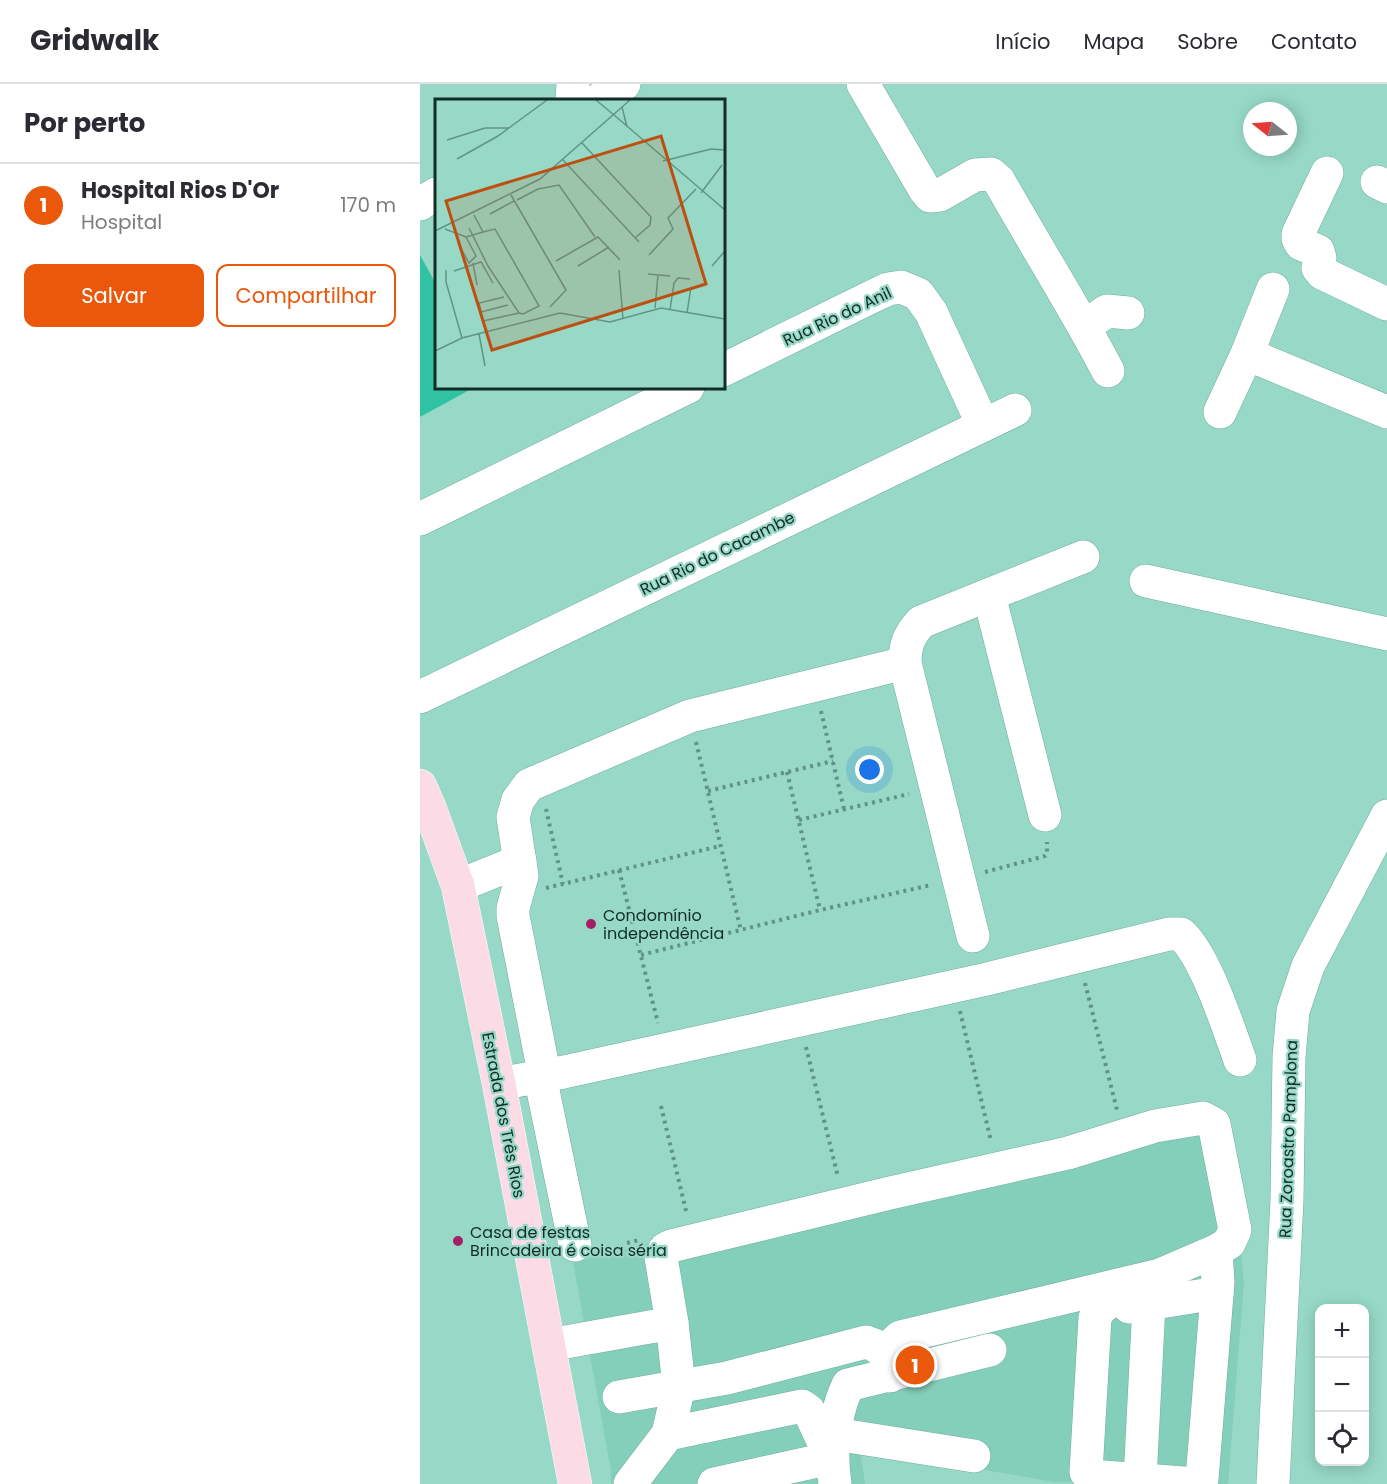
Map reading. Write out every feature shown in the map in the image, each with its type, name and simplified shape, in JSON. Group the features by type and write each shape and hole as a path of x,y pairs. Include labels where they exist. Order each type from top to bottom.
{"main road":[{"name":"Estrada dos Três Rios","path":"420,786 458,886 499,1084 575,1484"}],"street":[{"path":"572,99 573,84"},
{"path":"599,99 624,84"},
{"path":"863,84 930,196 940,195 975,175 991,174 999,181 1085,326 1108,371"},
{"path":"1327,173 1298,234 1298,239 1301,244 1318,251 1320,258 1318,268 1322,273 1387,304"},
{"path":"420,204 435,195"},
{"name":"Rua Rio do Anil","path":"724,370 867,299 901,287 918,294 931,312 983,425"},
{"path":"1220,412 1247,354 1273,289"},
{"path":"1085,326 1107,311 1128,313"},
{"path":"1247,354 1387,412"},
{"path":"420,519 686,388"},
{"name":"Rua Rio do Cacambe","path":"420,696 1015,410"},
{"path":"973,936 905,663 905,646 911,633 921,622 1083,557"},
{"path":"1146,581 1387,634"},
{"path":"989,595 1045,815"},
{"path":"575,1245 513,916 522,876 513,817 518,800 529,785 690,716 905,663"},
{"name":"Rua Zoroastro Pamplona","path":"1273,1484 1287,1200 1289,1056 1293,1011 1308,966 1387,816"},
{"path":"458,886 520,861"},
{"path":"499,1084 541,1067 800,1020 954,987 1169,934 1181,934 1191,943 1221,1008 1240,1060"},
{"path":"630,1484 668,1434 679,1386 661,1257 665,1249 890,1193 1068,1154 1155,1126 1203,1118 1214,1124 1235,1230 1229,1243 1160,1275 900,1337 887,1364"},
{"path":"1203,1257 1217,1293 1202,1479 1197,1484 1090,1476 1086,1472 1094,1324 1098,1312 1108,1302 1117,1298 1186,1280 1203,1257"},
{"path":"1098,1312 1217,1293"},
{"path":"1140,1480 1149,1304"},
{"path":"549,1345 672,1323"},
{"path":"619,1397 727,1378 866,1342 874,1345 887,1364"},
{"path":"679,1386 704,1401 727,1408 848,1385 887,1364 990,1350"},
{"path":"834,1459 840,1402 848,1385"},
{"path":"668,1434 802,1406 809,1411 834,1459"},
{"path":"716,1484 778,1477 834,1459 974,1456"}],"path":[{"path":"815,687 844,809"},
{"path":"690,716 741,931"},
{"path":"708,791 832,761"},
{"path":"787,772 820,910"},
{"path":"540,780 563,884"},
{"path":"799,820 937,788"},
{"path":"516,896 720,846"},
{"path":"641,956 820,910 1023,863"},
{"path":"619,870 659,1029"},
{"path":"1078,957 1118,1111"},
{"path":"954,987 991,1143"},
{"path":"800,1020 839,1179"},
{"path":"662,1106 687,1216"}],"shaded area":[{"path":"1214,1112 1236,1200 1244,1283 1228,1484 1054,1482 860,1448 865,1484 611,1484 611,1471 573,1262 1108,1132"}],"building":[{"path":"420,255 435,282 435,388 473,388 420,417"}],"place":[{"name":"Condomínio independência","path":"591,924"},
{"name":"Casa de festas Brincadeira é coisa séria","path":"458,1241"},
{"name":"Hospital Rios D'Or","path":"915,1365"}]}
